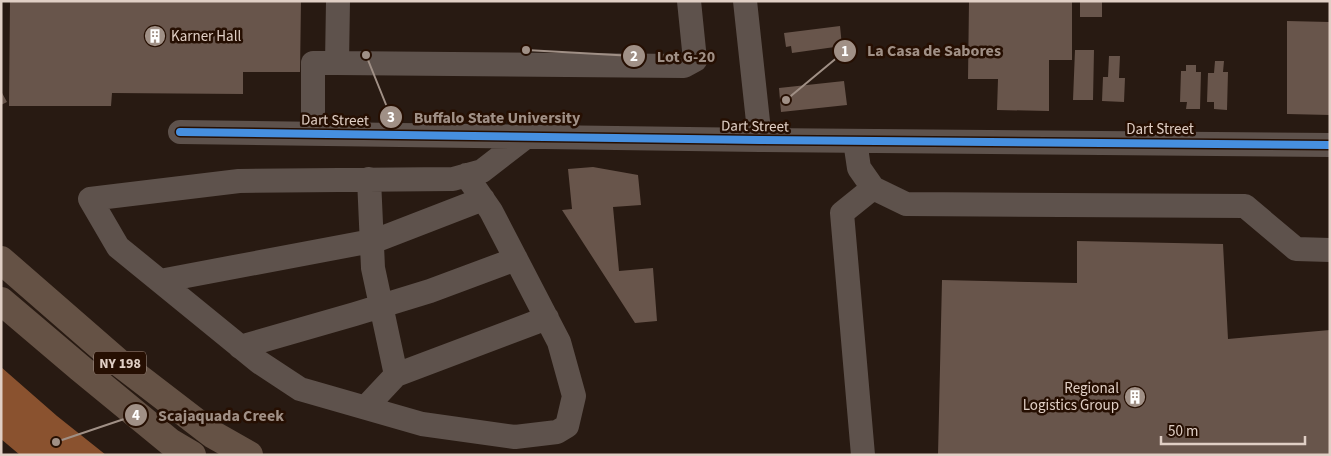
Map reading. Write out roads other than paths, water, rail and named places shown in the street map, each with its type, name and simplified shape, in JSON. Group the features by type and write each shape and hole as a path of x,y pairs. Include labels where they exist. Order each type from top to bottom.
{"highway":[{"name":"NY 198","path":"1,260 117,361 212,434 249,455"},
{"name":"NY 198","path":"1,301 170,442 192,455"}],"street":[{"path":"337,64 338,1"},
{"path":"313,134 313,62 337,64 684,66 695,60 689,1"},
{"path":"745,1 760,140"},
{"name":"Dart Street","path":"180,132 1330,145"},
{"path":"466,175 491,211 560,342 574,396 567,426 557,432 515,437 422,424 300,389 259,362 118,247 90,199 239,181 453,178 482,171 526,137"},
{"path":"855,141 859,168 873,188 906,204 1245,206 1296,250 1330,250"},
{"path":"369,180 373,268 396,375"},
{"path":"863,455 842,213 873,188"},
{"path":"160,281 372,240 483,199"},
{"path":"240,347 430,291 516,259"},
{"path":"366,407 396,375 547,318"}],"place":[{"name":"Karner Hall","path":"155,36"},
{"name":"Lot G-20","path":"526,50"},
{"name":"Buffalo State University","path":"366,55"},
{"name":"La Casa de Sabores","path":"786,100"},
{"name":"Regional Logistics Group","path":"1135,397"},
{"name":"Scajaquada Creek","path":"56,442"}]}
